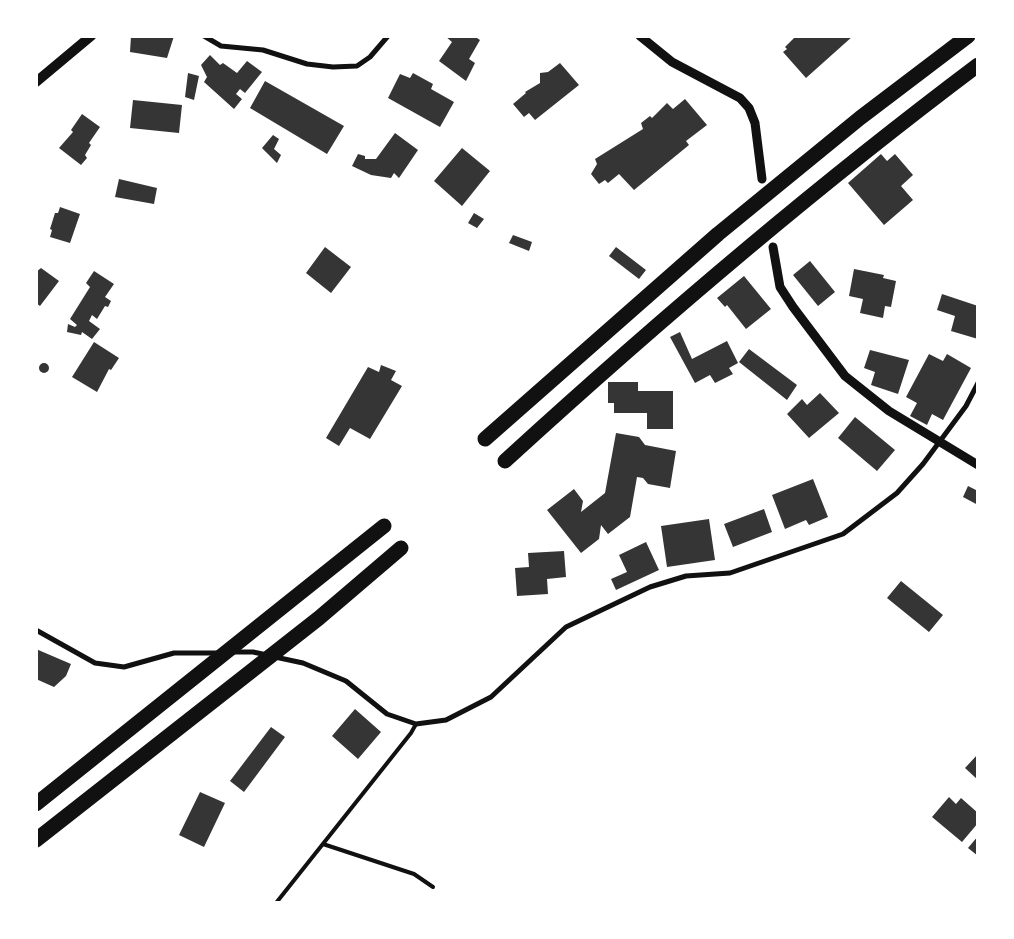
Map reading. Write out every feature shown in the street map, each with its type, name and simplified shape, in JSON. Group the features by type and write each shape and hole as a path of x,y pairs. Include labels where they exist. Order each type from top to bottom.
{"highway":[{"path":"485,439 718,234 860,118 968,36"},
{"path":"505,461 734,258 891,131 978,65"},
{"path":"36,804 210,667 384,526"},
{"path":"36,840 319,618 401,548"}],"main road":[{"path":"36,82 91,36"}],"street":[{"path":"204,36 221,46 263,50 307,64 333,67 357,66 370,57 388,36"},
{"path":"640,36 672,62 740,98 750,108 755,123 762,179"},
{"path":"773,247 780,287 792,307 845,376 889,411 978,465"},
{"path":"36,630 95,663 124,667 174,654 253,652 304,664 346,681 386,714 416,724 446,720 491,697 566,627 650,587 686,576 730,573 843,534 897,493 923,464 966,406 978,383"}],"lane":[{"path":"276,903 416,724"},
{"path":"323,844 414,874 433,887"}],"building":[{"path":"131,36 174,36 167,58 130,52"},
{"path":"445,36 474,36 480,40 469,59 475,63 466,81 439,61 452,42"},
{"path":"796,36 853,36 806,78 783,52 787,49 785,47"},
{"path":"210,55 220,65 223,63 237,73 247,61 262,72 245,93 240,89 236,94 242,99 234,109 204,82 207,77 201,65"},
{"path":"560,63 579,85 535,120 529,113 524,117 513,104 525,92 540,83 540,73 548,72"},
{"path":"188,73 199,76 194,100 185,97"},
{"path":"413,73 433,84 431,89 454,102 440,127 388,98 400,74 410,78"},
{"path":"265,81 344,126 327,154 250,108"},
{"path":"685,99 707,125 686,141 689,145 634,190 619,174 608,183 605,180 599,184 591,174 597,164 595,159 643,129 641,123 650,116 652,118 667,103 673,109"},
{"path":"133,100 182,105 179,133 130,128"},
{"path":"82,114 100,127 89,143 91,145 85,155 87,158 81,165 59,148 73,132 71,130"},
{"path":"395,133 418,150 399,178 394,173 391,178 371,175 352,166 358,154 365,156 365,159 376,159"},
{"path":"273,135 279,139 274,149 281,155 277,163 262,148"},
{"path":"462,148 490,171 462,206 434,181"},
{"path":"881,154 887,161 895,154 913,175 901,186 913,200 884,225 848,183"},
{"path":"119,179 157,188 154,204 115,197"},
{"path":"60,207 80,214 70,243 50,237 52,230 50,229 55,213 58,213"},
{"path":"474,213 484,219 477,228 468,223"},
{"path":"513,235 532,242 529,251 509,243"},
{"path":"325,247 351,267 331,293 306,273"},
{"path":"616,247 646,270 639,279 609,256"},
{"path":"810,261 835,292 818,306 793,275"},
{"path":"41,268 59,281 40,306 36,303 36,272"},
{"path":"854,269 884,275 883,278 896,281 891,307 885,306 883,318 860,313 863,299 849,296"},
{"path":"94,271 114,284 105,297 111,301 108,307 105,306 97,319 92,315 89,321 100,329 92,339 82,332 81,335 67,332 68,324 75,327 77,325 70,319 90,287 86,283"},
{"path":"744,276 771,309 746,329 727,305 725,307 717,298"},
{"path":"942,294 978,306 978,339 951,331 955,316 937,310"},
{"path":"680,332 692,359 727,341 738,363 729,368 733,374 715,383 710,375 695,383 670,337"},
{"path":"94,342 119,358 111,370 109,369 97,392 72,377"},
{"path":"749,349 797,385 787,400 739,362"},
{"path":"870,350 909,360 898,394 871,385 875,372 864,368"},
{"path":"929,354 943,361 947,354 971,368 943,420 932,414 927,425 910,416 917,403 906,397"},
{"path":"42,363 46,363 49,368 48,372 42,373 39,370 39,366"},
{"path":"381,365 396,371 391,380 402,386 370,439 350,428 339,446 326,438 368,367 379,372"},
{"path":"608,382 638,382 638,391 673,391 673,429 647,429 647,413 614,413 614,403 608,403"},
{"path":"820,393 839,413 809,438 787,414 802,399 807,405"},
{"path":"855,417 895,450 877,471 838,438"},
{"path":"616,433 639,437 645,445 676,451 670,488 648,484 643,478 637,477 630,517 608,534 601,525 599,539 581,553 547,510 574,489 583,501 581,512 605,493"},
{"path":"813,479 828,517 809,525 806,520 785,529 772,495"},
{"path":"968,486 978,491 978,505 963,497"},
{"path":"764,509 772,532 733,547 724,524"},
{"path":"709,519 715,560 667,567 661,526"},
{"path":"646,542 659,570 616,590 611,579 627,572 619,555"},
{"path":"564,551 566,577 547,579 548,594 517,596 515,568 529,567 528,553"},
{"path":"901,581 943,615 929,632 887,598"},
{"path":"36,649 71,664 66,676 54,687 36,679"},
{"path":"355,709 381,732 358,759 332,736"},
{"path":"271,727 285,737 244,792 230,781"},
{"path":"978,754 978,780 965,768"},
{"path":"200,792 225,803 204,847 179,835"},
{"path":"949,797 956,804 961,798 978,813 978,823 962,842 932,817"},
{"path":"978,836 978,856 968,848"}]}
